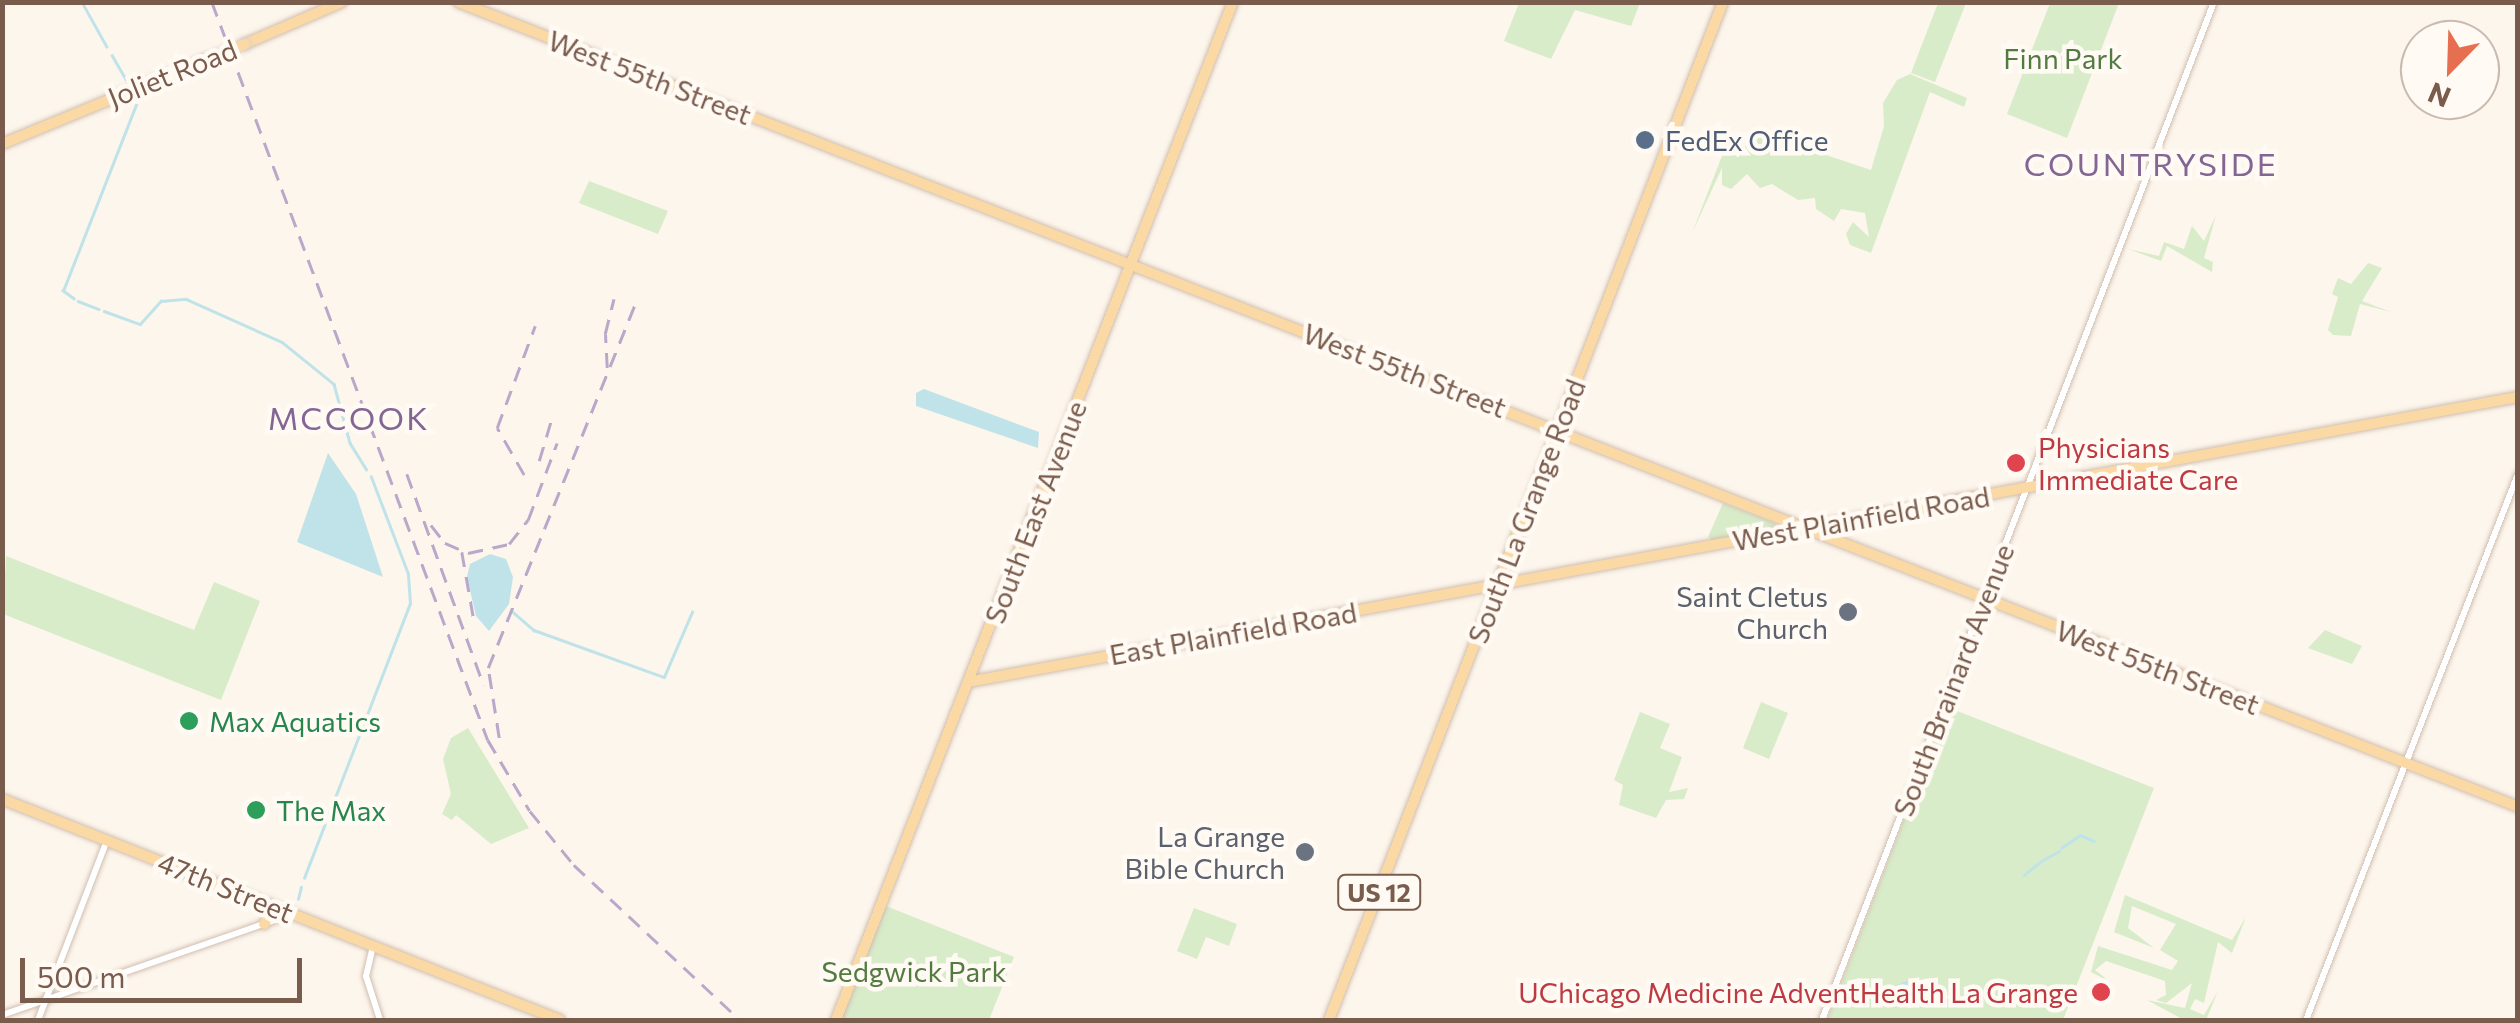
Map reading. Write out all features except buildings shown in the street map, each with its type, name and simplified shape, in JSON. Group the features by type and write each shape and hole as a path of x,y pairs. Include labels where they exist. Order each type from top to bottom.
{"main road":[{"name":"Joliet Road","path":"2,144 342,2"},
{"name":"West 55th Street","path":"458,2 2518,807"},
{"name":"South East Avenue","path":"836,1020 1233,2"},
{"name":"South La Grange Road","path":"1329,1020 1723,2"},
{"path":"1104,253 1129,254 1146,228"},
{"name":"West Plainfield Road","path":"1498,584 2518,397"},
{"path":"1775,534 1777,518"},
{"path":"1833,540 1835,522"},
{"name":"East Plainfield Road","path":"968,682 1498,584"},
{"name":"47th Street","path":"2,798 560,1020"},
{"path":"263,902 271,913 264,924"}],"street":[{"name":"South Brainard Avenue","path":"1822,1020 2214,2"},
{"path":"2306,1020 2518,474"},
{"path":"38,1020 107,840"},
{"path":"2,1014 293,914"},
{"path":"373,946 366,976 380,1020"}],"green space":[{"path":"1519,2 1640,3 1631,26 1575,10 1551,59 1504,41"},
{"path":"1938,3 1966,3 1935,82 1911,73"},
{"name":"Finn Park","path":"2050,3 2119,3 2067,138 2007,114"},
{"path":"1910,74 1967,98 1964,107 1930,92 1871,253 1850,245 1846,234 1853,222 1869,237 1865,213 1841,209 1834,221 1816,209 1815,198 1798,200 1772,184 1760,188 1747,174 1731,189 1722,185 1722,168 1692,233 1727,143 1745,147 1751,130 1871,170 1884,126 1883,103 1897,80"},
{"path":"589,181 668,211 658,234 579,203"},
{"path":"2216,215 2204,258 2213,262 2212,272 2167,246 2161,261 2128,249 2159,256 2164,242 2184,249 2192,226 2204,241"},
{"path":"2368,263 2382,268 2362,301 2391,312 2360,304 2351,336 2333,335 2328,330 2338,297 2332,294 2338,278 2351,284"},
{"path":"1723,503 1777,527 1713,541 1708,537"},
{"path":"6,556 194,630 214,582 260,601 221,700 3,614"},
{"path":"2325,630 2362,646 2352,664 2308,648"},
{"path":"1761,702 1788,713 1769,759 1743,748"},
{"path":"1947,707 2154,788 2063,1020 1827,1020"},
{"path":"1640,712 1670,724 1660,748 1682,757 1669,792 1688,788 1684,799 1666,800 1656,818 1619,805 1623,785 1614,780"},
{"path":"468,728 529,828 491,844 456,815 452,820 442,814 451,794 443,759 451,738"},
{"path":"2125,895 2232,940 2246,917 2232,953 2218,942 2204,1003 2195,999 2190,1009 2204,1015 2218,991 2206,1020 2184,1020 2147,1000 2185,1008 2192,983 2166,1003 2156,1000 2166,995 2165,981 2106,961 2095,970 2112,983 2091,972 2098,946 2172,970 2178,961 2160,950 2176,924 2132,906 2128,928 2154,948 2114,932"},
{"name":"Sedgwick Park","path":"886,906 1014,957 989,1020 841,1020"},
{"path":"1194,908 1237,924 1229,946 1206,937 1197,959 1177,951"}],"water":[{"path":"924,389 1039,432 1038,448 916,406 916,393"},
{"path":"328,453 356,494 383,577 297,542"},
{"path":"490,554 506,559 513,577 509,604 489,631 476,616 467,577 470,564"},
{"path":"1909,980 1932,986 1908,1008 1881,1004 1887,989"}],"waterway":[{"path":"82,2 107,47"},
{"path":"1710,2 1715,4"},
{"path":"112,55 126,79"},
{"path":"74,299 63,291 136,105"},
{"path":"104,311 140,324 161,301 186,299 282,342 334,384 350,443 366,469"},
{"path":"78,301 99,309"},
{"path":"304,878 410,604 408,574 371,477"},
{"path":"513,612 534,630 664,677 692,612"},
{"path":"2061,848 2080,835 2094,841"},
{"path":"2043,860 2059,851"},
{"path":"2024,875 2040,862"},
{"path":"298,899 301,887"}],"railway":[{"path":"212,2 488,740 530,811 574,865 740,1020"},
{"path":"607,368 605,334 614,299"},
{"path":"499,738 488,668 637,299"},
{"path":"524,475 497,428 535,326"},
{"path":"539,461 553,414"},
{"path":"431,525 445,543 468,553 509,544 528,520 557,443"},
{"path":"407,474 484,685"},
{"path":"462,552 474,620"}],"place":[{"name":"FedEx Office","path":"1645,140"},
{"name":"Physicians Immediate Care","path":"2016,463"},
{"name":"Saint Cletus Church","path":"1848,612"},
{"name":"Max Aquatics","path":"189,721"},
{"name":"The Max","path":"256,810"},
{"name":"La Grange Bible Church","path":"1305,852"},
{"name":"UChicago Medicine AdventHealth La Grange","path":"2101,992"}],"district":[{"name":"COUNTRYSIDE","path":"2151,163"},
{"name":"MCCOOK","path":"349,417"}]}
